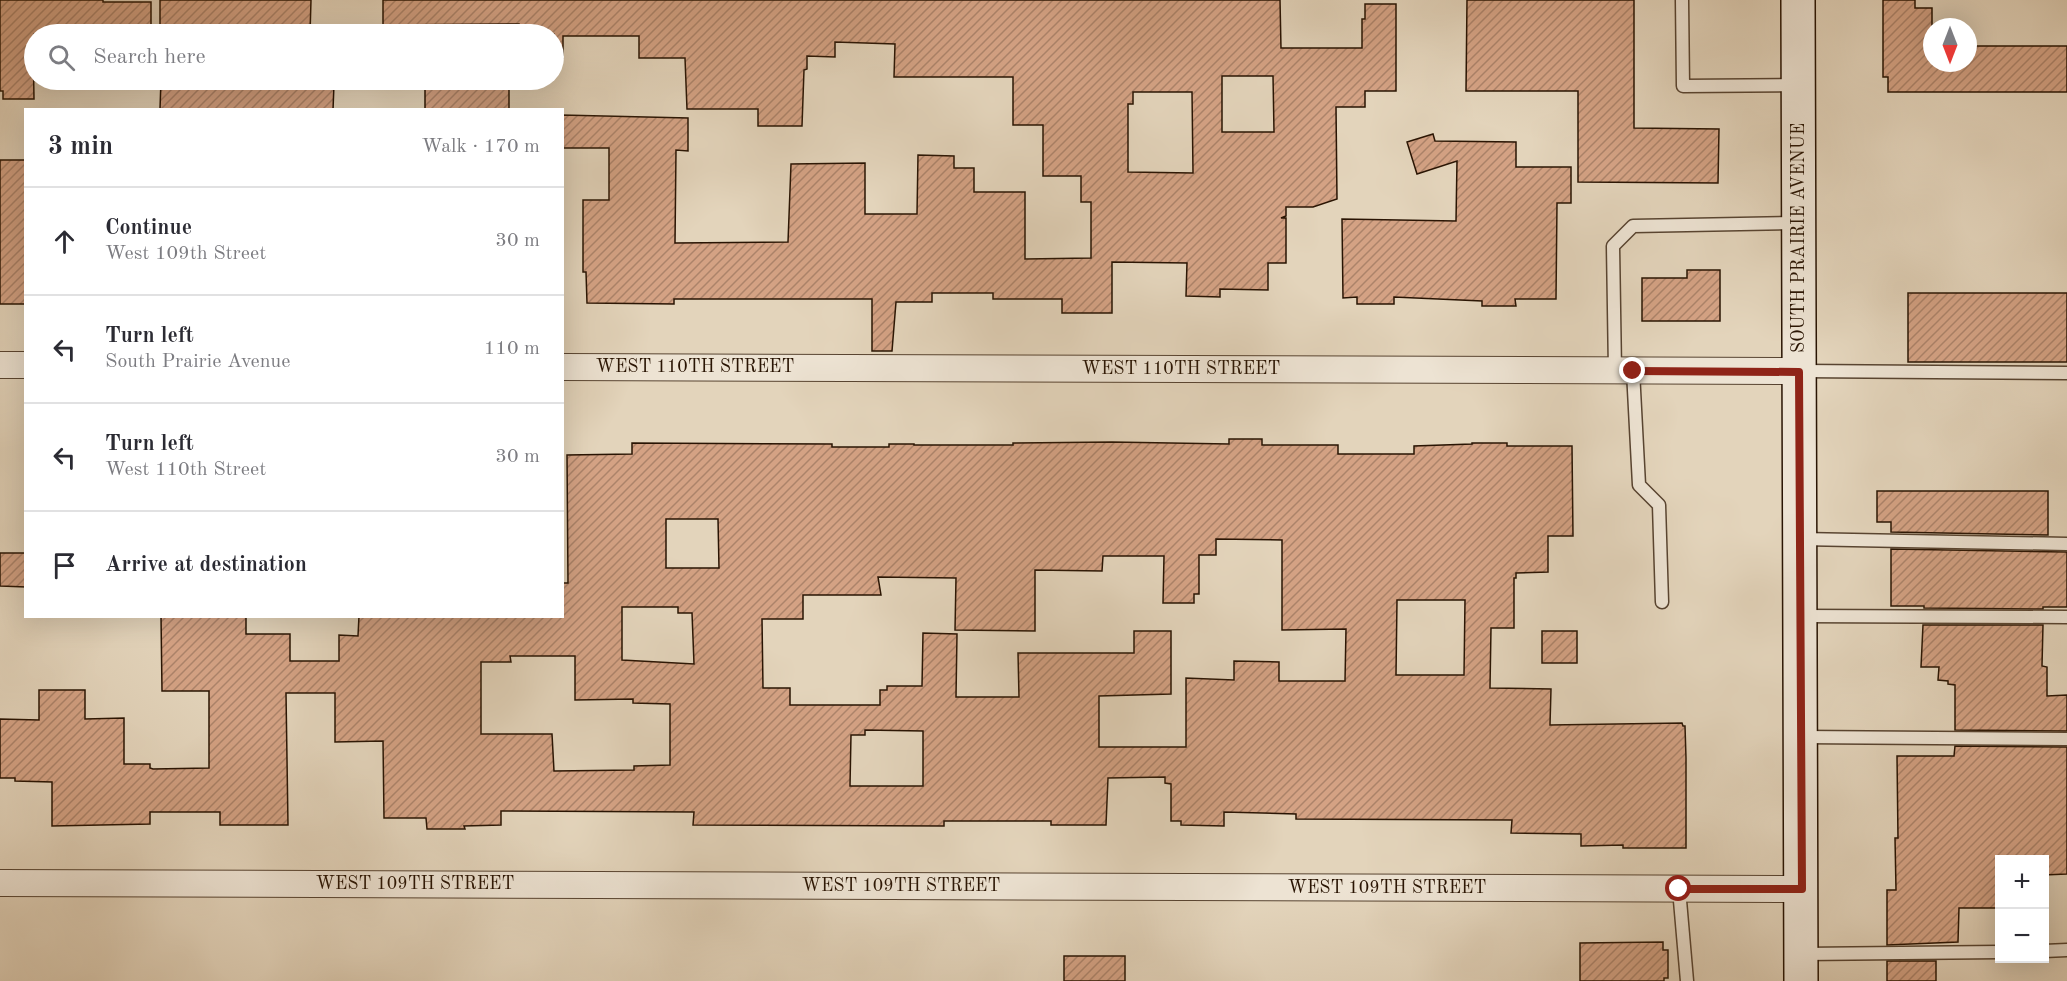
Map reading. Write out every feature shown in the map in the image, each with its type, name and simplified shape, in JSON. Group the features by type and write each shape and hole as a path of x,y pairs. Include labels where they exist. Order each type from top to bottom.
{"main road":[{"name":"SOUTH PRAIRIE AVENUE","path":"1798,0 1802,967"}],"street":[{"path":"0,365 24,365"},
{"name":"WEST 110TH STREET","path":"564,367 1799,372"},
{"name":"WEST 109TH STREET","path":"0,883 1802,889"}],"lane":[{"path":"1682,0 1683,86 1798,85"},
{"path":"1662,602 1659,505 1639,485 1624,371 1613,246 1633,226 1799,223"},
{"path":"1799,372 2067,373"},
{"path":"1800,539 2067,544"},
{"path":"1800,616 2067,617"},
{"path":"1801,737 2067,739"},
{"path":"1679,889 1687,981"},
{"path":"2049,951 2067,950"},
{"path":"1802,967 1995,952"}],"building":[{"path":"0,0 151,2 151,24 24,24 24,90 34,90 34,99 3,99 3,91 0,91"},
{"path":"160,0 311,0 310,24 160,24"},
{"path":"383,0 1280,0 1281,48 1362,48 1362,19 1365,19 1365,4 1396,4 1396,91 1365,91 1365,107 1336,107 1337,199 1313,207 1286,207 1286,216 1281,218 1286,218 1286,263 1268,263 1268,290 1220,289 1220,297 1186,296 1187,263 1112,262 1112,313 1062,313 1062,299 993,299 993,293 932,293 932,302 896,302 892,351 872,351 872,299 674,299 674,304 587,303 586,272 583,272 583,200 609,200 609,148 564,148 564,115 688,118 688,151 676,150 675,243 788,242 791,164 865,163 865,214 917,214 918,155 954,156 954,168 974,168 974,192 1025,192 1025,259 1091,258 1091,202 1081,202 1081,176 1043,176 1043,125 1013,125 1013,77 894,77 895,44 835,42 835,57 807,56 807,69 804,70 802,126 758,126 758,109 687,109 685,58 639,58 639,36 564,36 564,24 383,24","holes":["1222,76 1273,76 1274,132 1222,132","1133,92 1192,92 1193,173 1128,172 1128,104 1133,104"]},
{"path":"1467,0 1634,0 1634,128 1719,129 1718,183 1578,182 1578,91 1466,91"},
{"path":"1883,0 1915,0 1915,8 1932,8 1932,18 1923,18 1923,72 1977,72 1977,46 2067,46 2067,92 1888,92 1888,77 1883,77"},
{"path":"161,90 334,90 333,108 160,108"},
{"path":"425,90 509,90 509,108 425,108"},
{"path":"1433,134 1435,141 1516,142 1516,167 1571,167 1571,203 1557,203 1556,299 1515,299 1516,306 1482,306 1482,301 1394,297 1394,304 1357,304 1357,297 1343,298 1342,219 1456,221 1457,161 1417,174 1407,142"},
{"path":"0,160 24,160 24,304 0,304"},
{"path":"1687,270 1720,270 1720,321 1642,321 1642,278 1687,278"},
{"path":"1908,293 2067,293 2067,362 1908,362"},
{"path":"1229,439 1262,439 1262,445 1338,445 1338,454 1414,454 1414,446 1472,443 1507,443 1507,446 1572,446 1573,536 1548,536 1548,572 1516,573 1516,578 1514,578 1514,628 1491,628 1490,688 1551,689 1550,725 1682,723 1685,726 1686,848 1581,846 1581,834 1511,833 1512,820 1296,819 1296,814 1224,812 1224,826 1181,825 1181,821 1171,821 1171,784 1165,783 1165,777 1108,778 1106,825 1051,825 1051,821 944,821 944,826 693,825 694,812 501,811 501,825 464,826 465,829 427,829 426,818 384,818 383,741 335,742 335,693 286,693 288,825 220,825 220,812 150,812 150,824 52,826 52,782 15,781 15,778 0,778 0,719 39,720 39,690 85,690 85,719 124,718 124,764 150,764 150,768 153,769 209,768 209,691 162,691 161,618 246,618 246,634 290,634 290,661 339,661 339,635 358,636 359,618 564,618 564,583 568,583 567,455 632,454 632,443 832,444 832,447 889,447 889,444 1013,445 1013,443 1229,444","holes":["666,519 718,519 719,568 666,568","1216,539 1282,540 1282,630 1346,629 1345,681 1279,681 1279,662 1234,661 1234,680 1186,678 1186,747 1099,747 1099,696 1171,694 1171,631 1134,631 1134,653 1018,653 1019,697 956,697 957,634 923,633 922,686 887,686 887,690 880,690 880,705 790,705 790,688 763,688 762,619 803,619 803,595 881,595 878,577 956,578 955,630 1035,631 1035,570 1102,571 1103,556 1164,556 1163,603 1194,603 1194,594 1199,594 1199,555 1216,555","1397,600 1465,600 1464,675 1396,675","622,607 678,607 678,613 692,613 694,664 622,660","510,656 575,656 575,700 633,699 633,703 670,704 670,765 634,766 634,770 554,771 552,734 481,734 481,662 511,662","865,730 923,731 923,786 850,786 851,735 865,735"]},
{"path":"1877,491 2048,491 2048,535 1891,532 1891,522 1877,522"},
{"path":"1891,549 2067,552 2067,607 2043,607 2043,609 1891,606"},
{"path":"0,553 24,553 24,587 0,586"},
{"path":"1923,625 2043,625 2042,666 2047,667 2047,696 2067,695 2067,731 1955,730 1955,685 1948,684 1948,681 1938,680 1939,667 1921,667"},
{"path":"1542,631 1577,631 1577,663 1542,663"},
{"path":"1955,746 2067,747 2067,874 2049,875 2049,855 1995,855 1995,908 1959,908 1958,942 1887,945 1887,890 1896,890 1897,756 1954,756"},
{"path":"1663,942 1663,950 1668,950 1668,978 1664,978 1664,981 1580,981 1580,943"},
{"path":"1064,956 1125,956 1125,981 1064,981"},
{"path":"1887,961 1936,961 1936,981 1887,981"}],"route":[{"path":"1633,371 1799,372 1802,889 1679,889"}]}
